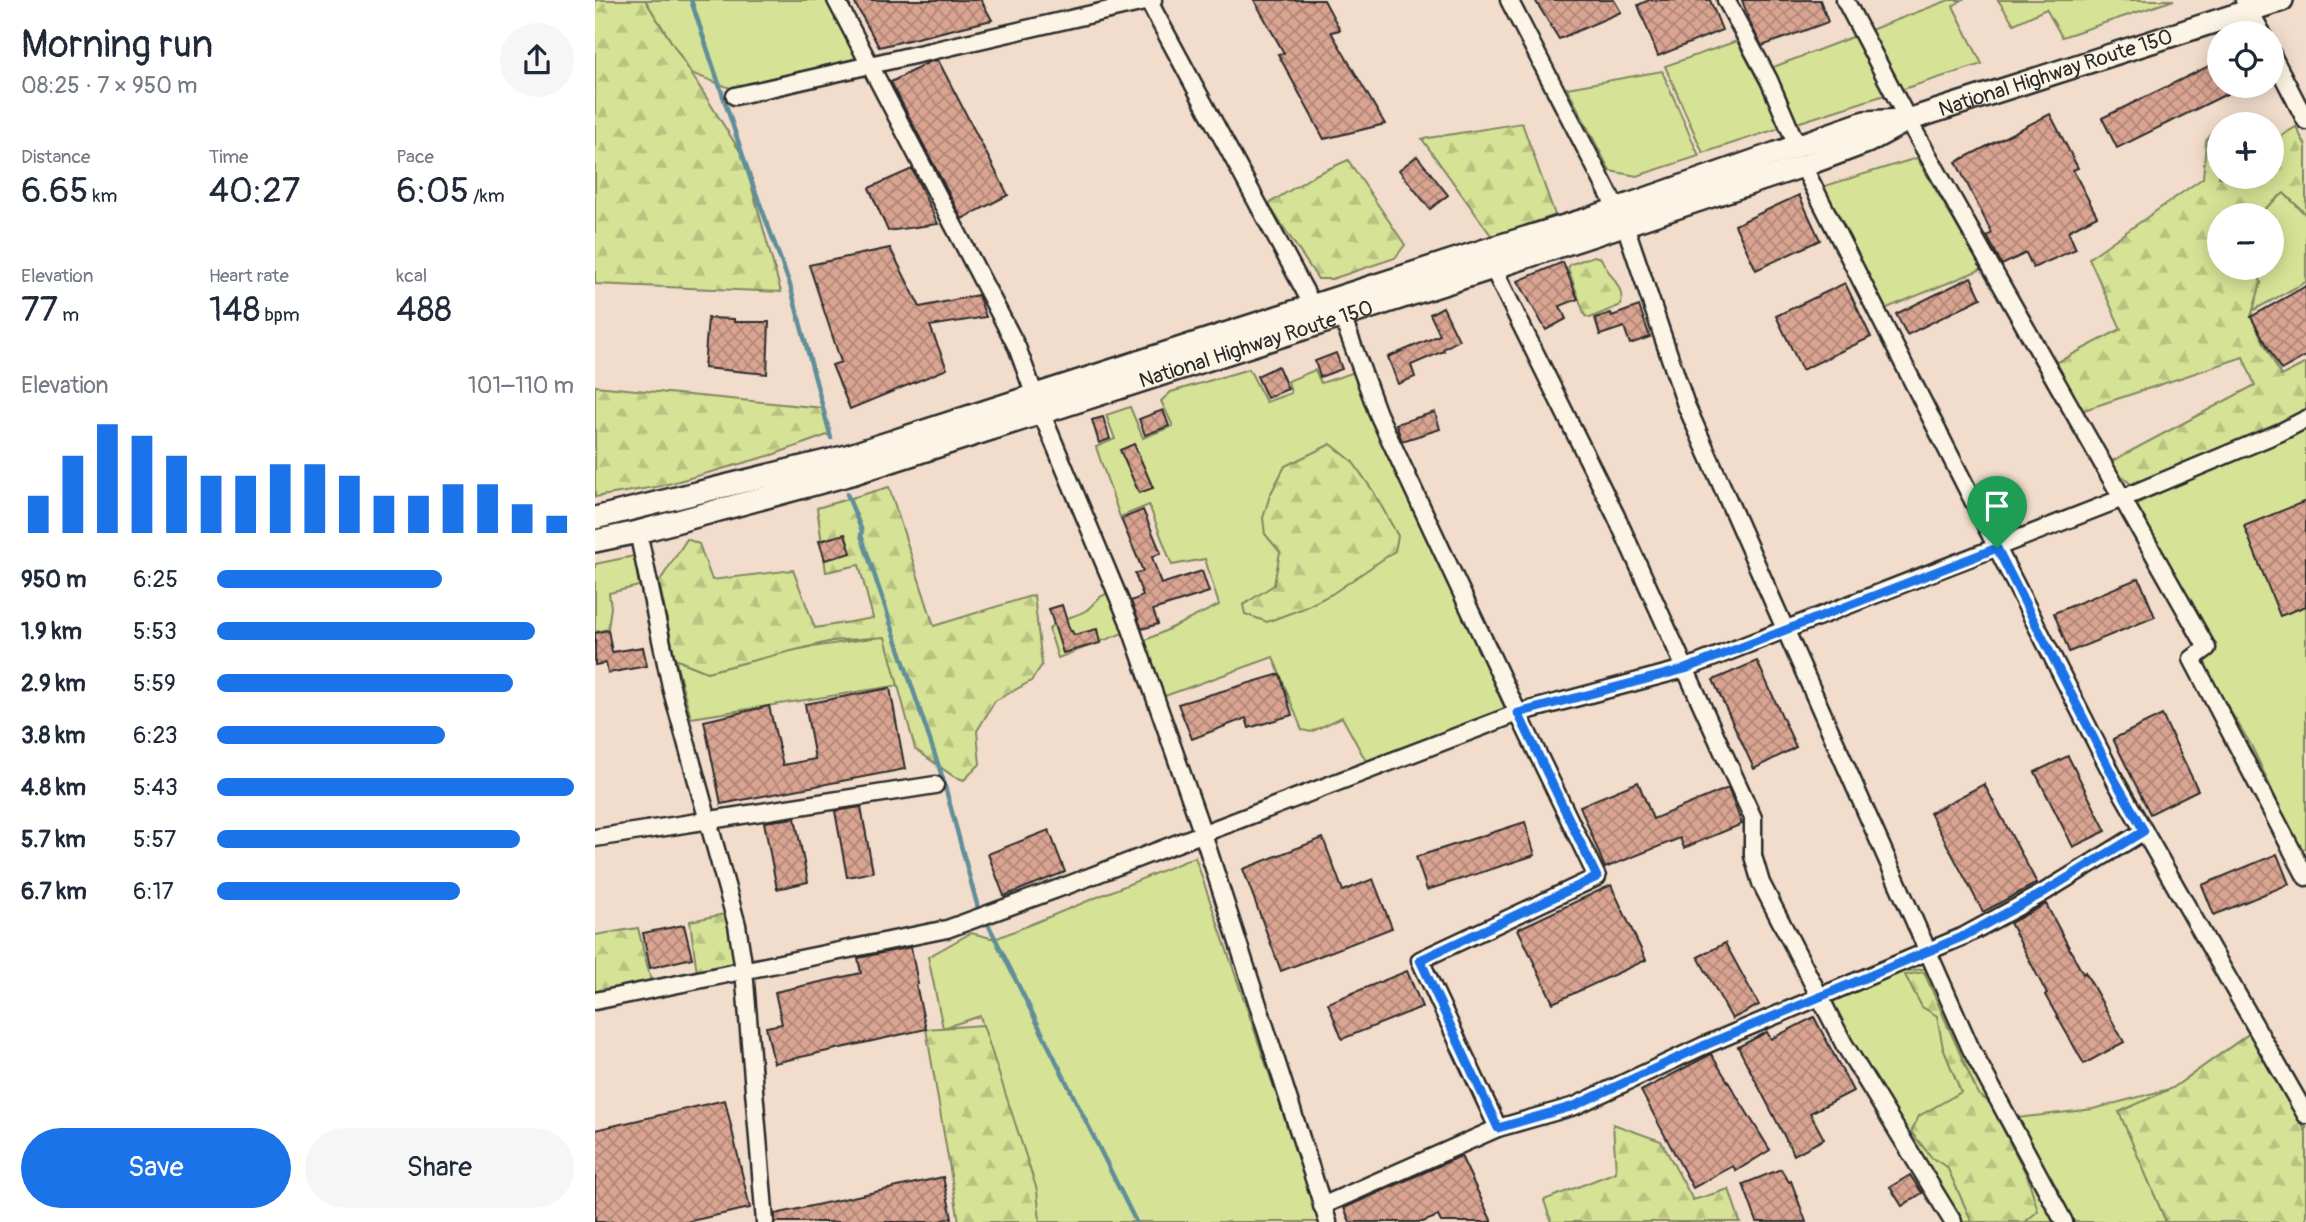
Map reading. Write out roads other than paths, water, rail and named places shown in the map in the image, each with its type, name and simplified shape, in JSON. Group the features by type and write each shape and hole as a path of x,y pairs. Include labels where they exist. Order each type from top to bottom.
{"highway":[{"name":"National Highway Route 150","path":"595,541 638,532 851,474 1313,306 1621,216 1800,156 1865,122 1908,120 2247,5 2282,0"},
{"name":"National Highway Route 150","path":"595,518 847,456 1342,316 1493,268 1621,216"}],"street":[{"path":"836,0 1017,347 1038,404 1129,620 1203,834 1328,1222"},
{"path":"736,96 1150,0 1313,306"},
{"path":"1509,0 1621,216 1686,405 1971,1049 2064,1222"},
{"path":"1725,0 1769,80 1800,156 2116,782 2306,1115"},
{"path":"1845,0 1908,120 2207,648 2192,659 2306,877"},
{"path":"2247,5 2256,21"},
{"path":"2284,78 2306,121"},
{"path":"1493,268 1616,516 1753,818 1753,856 1761,883 1844,1044 1953,1222"},
{"path":"1342,316 1378,414 1597,877 1420,960 1498,1128"},
{"path":"595,1001 947,929 1518,713 1685,669 2123,498 2306,419"},
{"path":"638,532 672,691 737,925 744,970 765,1222"},
{"path":"595,838 935,785"},
{"path":"1322,1206 1498,1128 1574,1106 1703,1046 1964,936 2041,894 2144,831"}],"waterway":[{"path":"691,0 750,177 790,285 831,438"},
{"path":"847,494 862,531 861,535 943,779 978,908"},
{"path":"988,924 1136,1222"}]}
